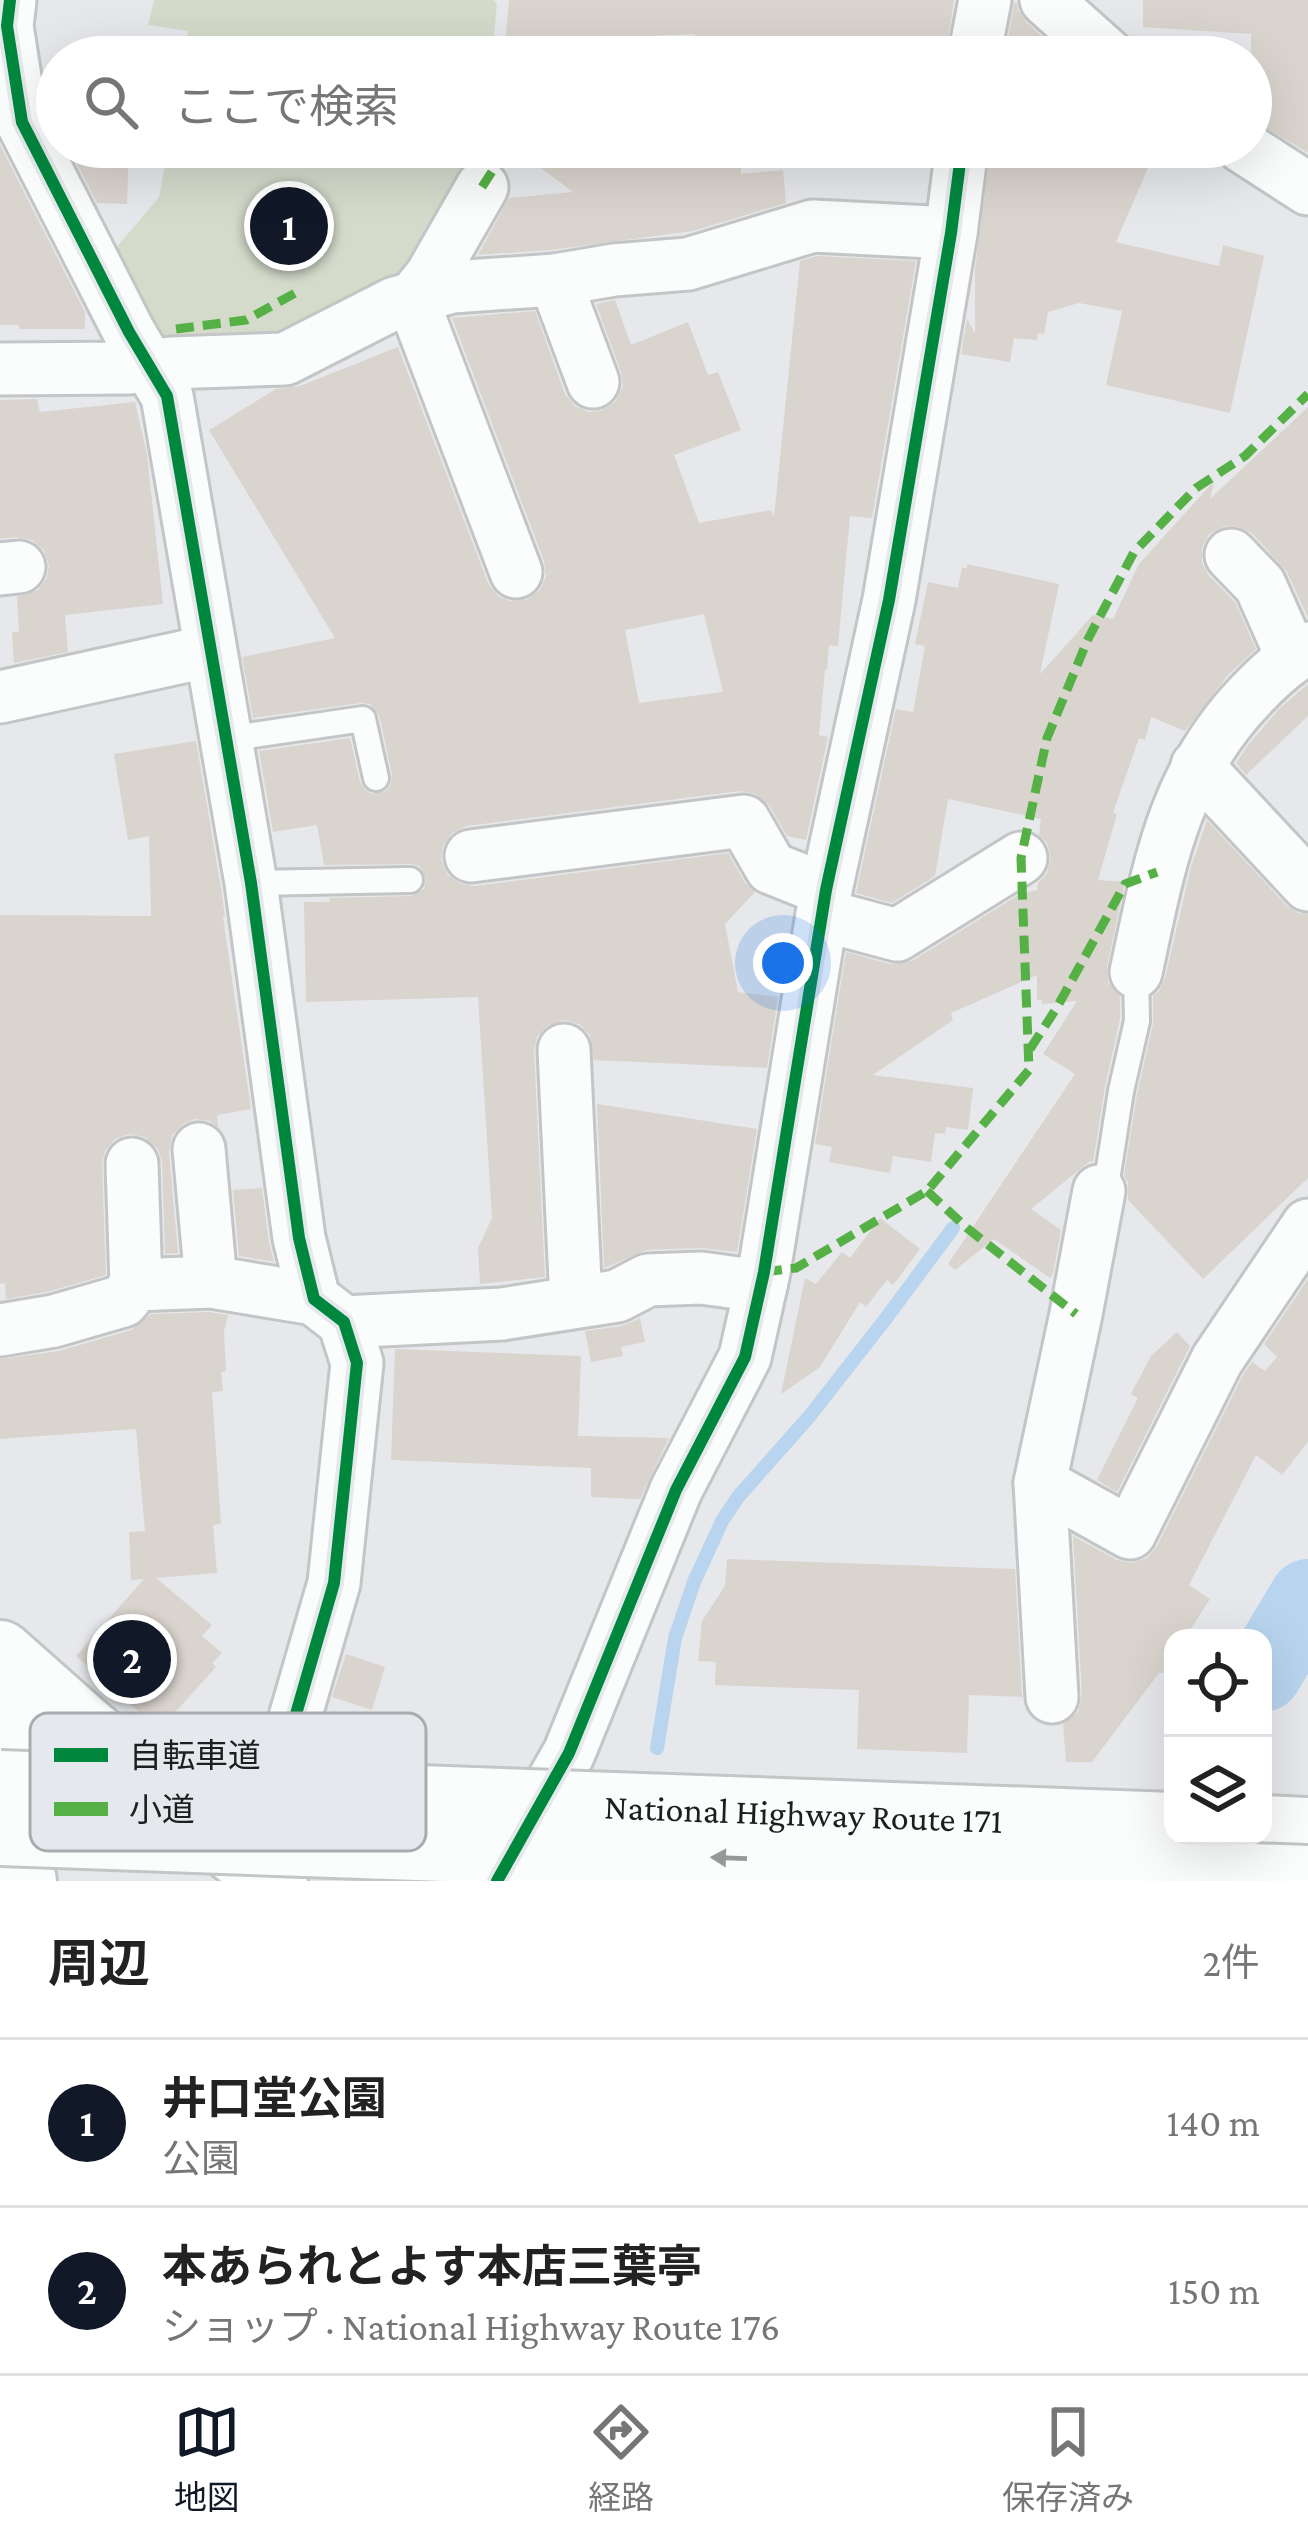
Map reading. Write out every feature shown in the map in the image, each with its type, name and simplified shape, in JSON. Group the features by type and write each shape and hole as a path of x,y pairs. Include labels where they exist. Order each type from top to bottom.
{"highway":[{"path":"0,1654 67,1713"},
{"path":"0,1726 30,1728"},
{"name":"National Highway Route 171","path":"0,1784 30,1785"},
{"name":"National Highway Route 171","path":"426,1799 1164,1826"},
{"name":"National Highway Route 171","path":"0,1832 30,1833"},
{"name":"National Highway Route 171","path":"426,1847 1308,1879"},
{"path":"0,1880 23,1881"}],"street":[{"path":"10,0 11,122 36,166"},
{"path":"978,36 985,0"},
{"path":"1046,0 1086,36"},
{"path":"1272,166 1308,189"},
{"path":"37,168 167,397 251,883 298,1238 357,1363 334,1583 296,1713"},
{"path":"497,1881 568,1753 676,1490 745,1357 824,903 889,600 959,168"},
{"path":"482,187 416,296 416,306 516,572"},
{"path":"0,369 284,359 395,303 452,287 688,264 813,226 951,233"},
{"path":"554,280 593,382"},
{"path":"1136,972 1164,850 1177,807 1197,766 1224,722 1262,682 1300,653 1260,585 1231,555"},
{"path":"0,697 210,651"},
{"path":"1197,766 1308,885"},
{"path":"471,856 744,820 771,868 824,903 897,934 1021,858"},
{"path":"564,1050 576,1303"},
{"path":"200,1149 211,1282"},
{"path":"0,1330 54,1321 123,1301 136,1286 133,1164"},
{"path":"1052,1697 1040,1483 1099,1191"},
{"path":"1040,1483 1130,1533 1216,1360 1308,1225"},
{"path":"136,1286 211,1282 329,1311 502,1314 617,1296 648,1280 701,1277 760,1286"},
{"path":"426,1771 1164,1797"}],"lane":[{"path":"225,739 363,719 376,778"},
{"path":"251,883 410,880"},
{"path":"1099,1191 1108,1174 1137,1021 1136,972"}],"green space":[{"path":"154,0 497,3 494,36 187,36 188,31 148,25"},
{"path":"164,168 478,168 416,270 277,346 153,347 110,255 159,197"}],"building":[{"path":"509,0 954,0 948,36 506,36"},
{"path":"1143,0 1308,0 1308,153 1272,132 1272,36 1143,27"},
{"path":"1017,3 1026,22 1042,36 1008,36"},
{"path":"0,145 85,312 85,329 0,325"},
{"path":"79,168 128,168 127,204 97,203"},
{"path":"541,168 741,168 741,174 783,170 786,203 693,231 478,255 509,198 573,192"},
{"path":"988,168 1148,168 1116,242 1219,266 1223,245 1264,256 1230,413 1106,385 1122,311 1079,303 1048,312 1044,334 1038,333 1037,340 1014,338 1010,362 961,354 967,319 975,333 975,269"},
{"path":"817,256 916,261 872,518 850,516 838,646 829,645 825,670 819,735 828,737 806,840 787,836 769,805 756,794 740,791 467,826 452,833 441,859 448,875 475,886 728,853 755,892 725,924 738,992 778,997 767,1068 594,1060 590,1035 579,1024 564,1020 547,1026 537,1037 534,1051 545,1277 480,1284 478,1248 492,1218 478,997 306,1002 304,902 411,896 424,889 426,879 419,866 411,864 324,865 317,825 273,832 259,751 350,738 365,790 372,794 386,791 392,774 379,715 370,704 253,718 242,657 335,638 209,430 276,389 300,386 398,347 488,583 498,596 526,600 540,590 546,576 544,561 452,318 535,311 565,394 589,412 615,402 623,386 596,304 615,300 631,345 688,322 708,375 718,372 741,430 674,455 699,523 771,510 774,517 800,261","holes":["704,614 723,692 639,703 625,630"]},
{"path":"37,399 40,412 135,402 147,454 163,604 65,615 68,652 14,663 17,597 38,590 49,565 44,550 32,540 0,539 0,400"},
{"path":"1308,407 1308,618 1287,572 1253,534 1225,526 1209,534 1202,563 1235,602 1256,649 1228,675 1185,731 1151,717 1113,813 1117,814 1098,880 1125,882 1107,967 1108,982 1120,997 1120,1019 1093,1162 1031,1209 1061,1230 1053,1274 1050,1278 994,1239 955,1270 948,1264 1075,1074 1043,1054 1077,1001 1042,1004 1037,1000 1037,975 951,1013 953,1020 873,1075 973,1088 968,1130 946,1127 945,1134 935,1133 931,1162 893,1156 890,1173 829,1162 832,1147 815,1144 846,952 890,964 912,961 1020,894 1037,890 1051,858 1039,835 1041,819 948,799 935,876 892,903 856,893 896,709 913,712 925,646 915,644 928,582 958,588 962,567 967,569 967,564 1059,584 1040,674 1093,615 1113,619 1139,564 1214,481 1210,499"},
{"path":"1308,684 1308,716 1246,775 1236,763 1279,709"},
{"path":"196,741 251,1109 217,1115 218,1127 195,1119 172,1135 169,1152 178,1253 165,1254 158,1149 145,1137 130,1134 115,1139 102,1164 106,1275 6,1299 5,1283 0,1284 0,915 151,916 149,836 128,840 114,754"},
{"path":"1207,820 1286,905 1308,914 1308,1178 1203,1279 1128,1200 1124,1176 1153,1024 1153,996 1165,978"},
{"path":"597,1104 757,1129 737,1252 647,1250 604,1268"},
{"path":"262,1188 274,1262 239,1256 233,1190"},
{"path":"880,1218 920,1249 893,1285 887,1280 866,1307 860,1302 820,1367 781,1394 805,1278 816,1284 842,1252 850,1258"},
{"path":"1308,1279 1308,1442 1282,1475 1256,1455 1189,1585 1210,1599 1191,1629 1164,1629 1164,1673 1159,1673 1092,1762 1066,1762 1063,1724 1078,1712 1082,1695 1073,1536 1117,1560 1132,1563 1147,1558 1243,1375 1252,1362 1265,1371 1277,1357 1264,1344"},
{"path":"151,1314 228,1315 223,1391 212,1392 221,1524 213,1525 217,1573 156,1578 212,1625 202,1636 222,1653 212,1663 216,1667 174,1713 141,1713 76,1656 144,1579 131,1580 129,1532 145,1531 136,1429 0,1439 0,1359 59,1351 131,1330"},
{"path":"640,1318 645,1342 621,1347 623,1356 591,1362 585,1331 622,1326"},
{"path":"1177,1332 1190,1346 1117,1492 1097,1480 1138,1398 1131,1394 1151,1356"},
{"path":"395,1349 581,1356 578,1436 669,1438 640,1499 591,1497 591,1468 391,1460"},
{"path":"727,1559 1015,1569 1022,1697 969,1695 967,1753 857,1749 859,1690 715,1685 716,1662 698,1661 702,1621 725,1586"},
{"path":"346,1654 385,1667 372,1710 332,1697"}],"waterway":[{"path":"657,1748 675,1638 722,1521 808,1418 953,1228"},
{"path":"1272,1658 1308,1598"},
{"path":"1292,1624 1308,1619"}],"marked path":[{"path":"482,187 494,168"},
{"path":"176,329 246,320 297,292"},
{"path":"764,1272 796,1268 927,1191 1029,1070 1021,858 1047,738 1088,639 1134,552 1196,488 1245,456 1308,394"},
{"path":"1030,1049 1125,884 1157,872"},
{"path":"927,1191 1076,1314"}],"cycle path":[{"path":"10,0 7,26 22,122 36,149"},
{"path":"45,168 167,396 251,883 299,1238 314,1299 344,1322 357,1363 334,1583 296,1713"},
{"path":"497,1881 569,1753 676,1490 745,1357 764,1272 826,890 889,600 959,168"}],"place":[{"name":"井口堂公園","path":"289,226"},
{"name":"本あられとよす本店三葉亭","path":"132,1659"}]}
